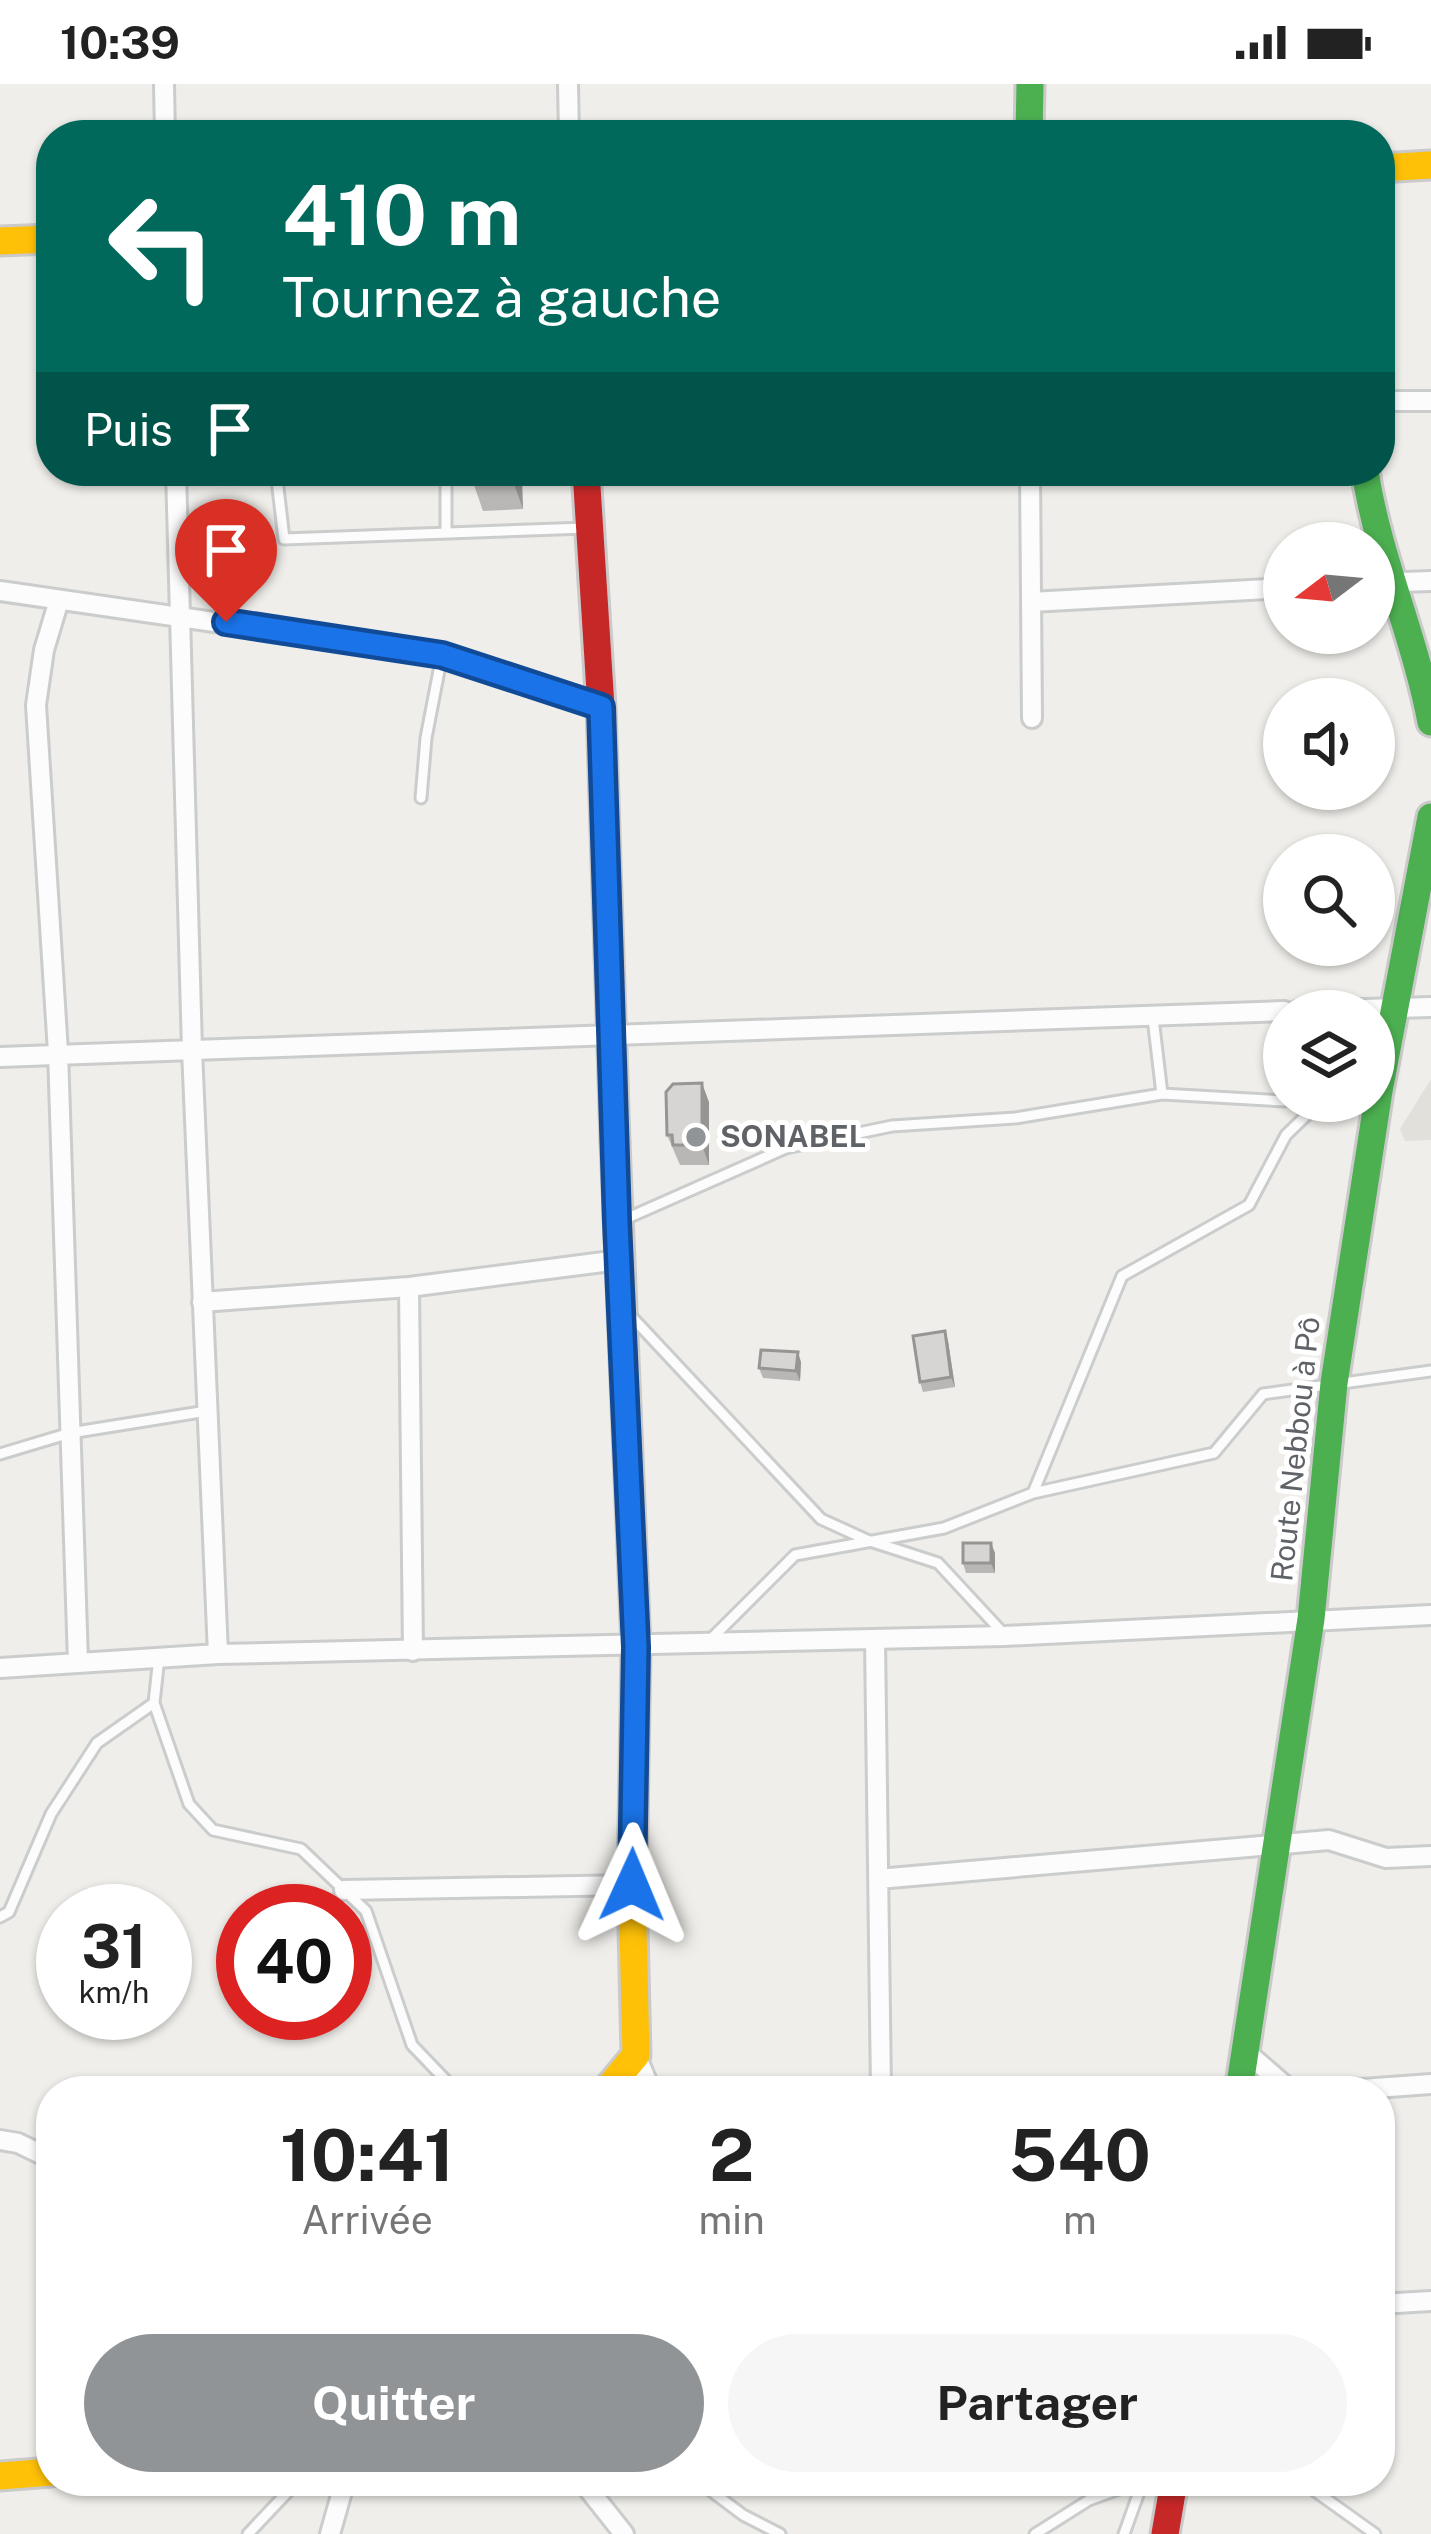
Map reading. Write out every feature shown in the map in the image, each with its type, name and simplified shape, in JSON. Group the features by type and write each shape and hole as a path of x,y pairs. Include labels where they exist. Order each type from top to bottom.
{"main road":[{"path":"1029,120 1030,84"},
{"path":"1395,167 1431,164"},
{"path":"0,241 36,240"},
{"path":"587,486 601,707 636,1647 632,1885 636,2055 618,2076"},
{"path":"1367,486 1372,522"},
{"path":"1395,610 1426,686 1431,722"},
{"name":"Route Nebbou à Pô","path":"1395,1016 1431,817"},
{"name":"Route Nebbou à Pô","path":"1241,2076 1311,1619 1334,1383 1372,1122"},
{"path":"0,2476 36,2476"},
{"path":"1165,2534 1171,2496"}],"street":[{"path":"164,84 165,120"},
{"path":"568,84 569,120"},
{"path":"1395,400 1431,401"},
{"path":"177,486 192,1050 218,1654"},
{"path":"1030,486 1032,718"},
{"path":"1395,582 1431,580"},
{"path":"1031,602 1263,589"},
{"path":"0,591 442,655 601,707"},
{"path":"59,600 44,650 37,705 58,1052 78,1662"},
{"path":"1397,1008 1431,1007"},
{"path":"0,1057 1263,1012"},
{"path":"202,1301 409,1287 619,1260"},
{"path":"409,1287 413,1651"},
{"path":"0,1668 218,1654 1005,1636 1431,1615"},
{"path":"874,1640 880,2076"},
{"path":"878,1879 1329,1840 1386,1858 1431,1856"},
{"path":"372,1890 632,1885"},
{"path":"1245,2051 1274,2076"},
{"path":"636,2055 645,2076"},
{"path":"1395,2087 1431,2084"},
{"path":"0,2140 36,2152"},
{"path":"1395,2303 1431,2302"},
{"path":"330,2534 341,2496"},
{"path":"594,2496 624,2534"}],"lane":[{"path":"278,486 284,539 591,528"},
{"path":"446,486 446,533"},
{"path":"421,798 426,738 442,655"},
{"path":"1152,1015 1162,1094"},
{"path":"617,1222 786,1148 892,1126 1015,1118 1162,1094 1263,1100"},
{"path":"1033,1493 1122,1276 1249,1205 1286,1135 1301,1122"},
{"path":"622,1306 821,1519 938,1563 1005,1636"},
{"path":"705,1645 795,1555 944,1528 1033,1493 1214,1453 1263,1394 1431,1371"},
{"path":"0,1454 70,1432 208,1411"},
{"path":"159,1657 154,1702 189,1804 214,1830 301,1849 338,1884"},
{"path":"0,1917 9,1912 51,1814 97,1743 154,1702"},
{"path":"372,1928 412,2045 442,2076"},
{"path":"248,2534 284,2496"},
{"path":"717,2496 780,2534"},
{"path":"1035,2534 1100,2496"},
{"path":"1124,2534 1137,2496"},
{"path":"1322,2496 1375,2534"}],"shaded area":[{"path":"1431,1079 1431,1140 1405,1141 1400,1129"}],"building":[{"path":"702,1083 702,1145 673,1145 672,1135 667,1135 666,1092 673,1084"},
{"path":"945,1331 951,1377 920,1382 913,1336"},
{"path":"761,1350 798,1352 796,1371 759,1368"},
{"path":"963,1543 991,1543 991,1563 963,1563"}],"traffic: fast":[{"path":"1029,120 1030,84"},
{"path":"1368,486 1431,722"},
{"path":"1241,2076 1311,1619 1334,1383 1379,1091 1431,817"}],"traffic: slow":[{"path":"1395,167 1431,165"},
{"path":"0,241 36,240"},
{"path":"615,1142 636,1647 632,1885 636,2055 618,2076"},
{"path":"0,2476 36,2473"}],"traffic: jam":[{"path":"587,486 601,707 615,1142"},
{"path":"1165,2534 1171,2496"}],"place":[{"name":"SONABEL","path":"696,1137"}],"route":[{"path":"226,622 442,655 601,707 636,1647 632,1885"}]}
